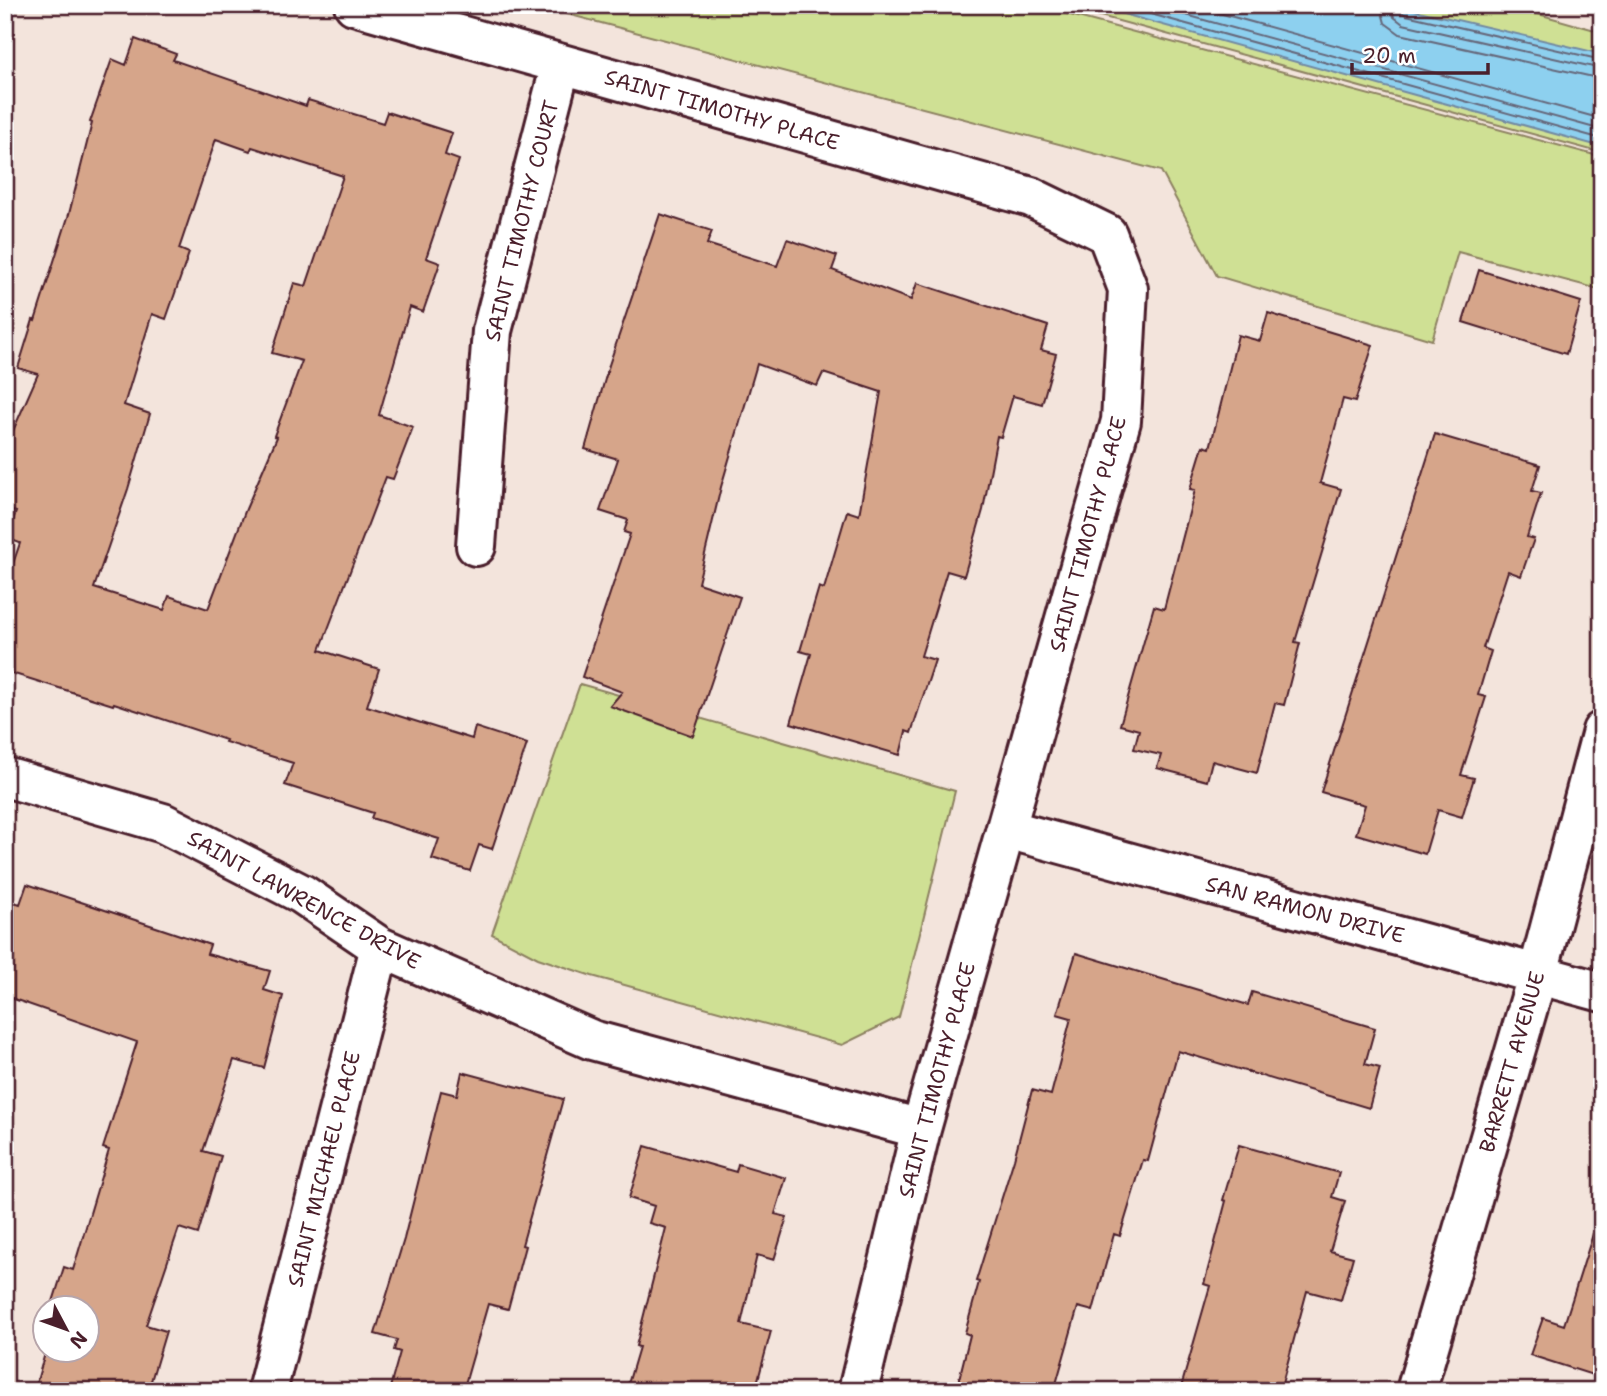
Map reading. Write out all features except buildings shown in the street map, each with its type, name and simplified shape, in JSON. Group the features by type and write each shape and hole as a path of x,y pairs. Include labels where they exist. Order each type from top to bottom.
{"street":[{"name":"SAINT TIMOTHY PLACE","path":"354,5 1031,197 1107,234 1128,289 1121,421 921,1129 858,1391"},
{"name":"SAINT TIMOTHY COURT","path":"476,546 492,331 561,64"},
{"name":"BARRETT AVENUE","path":"1416,1391 1538,973 1602,731"},
{"name":"SAINT LAWRENCE DRIVE","path":"5,778 163,823 302,894 380,947 592,1040 921,1129"},
{"name":"SAN RAMON DRIVE","path":"1007,830 1602,992"},
{"name":"SAINT MICHAEL PLACE","path":"267,1391 380,947"}],"green space":[{"path":"533,5 1033,5 1602,157 1602,290 1458,252 1432,340 1217,276 1161,171"},
{"path":"1060,5 1506,5 1602,32 1602,153"},
{"path":"580,684 955,791 899,1017 842,1045 592,976 538,958 492,934"}],"water":[{"path":"1091,5 1393,5 1602,54 1602,147"}]}
